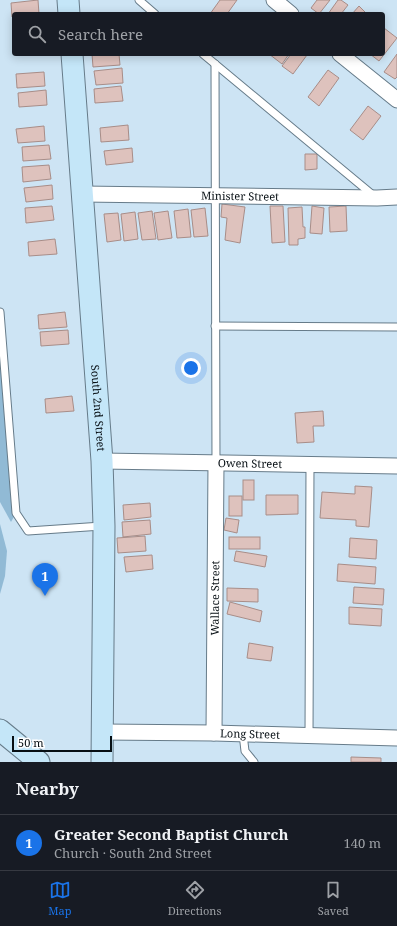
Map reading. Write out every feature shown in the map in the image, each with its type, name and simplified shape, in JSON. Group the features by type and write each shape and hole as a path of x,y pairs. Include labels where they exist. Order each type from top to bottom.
{"street":[{"path":"68,0 69,12"},
{"path":"274,0 289,12"},
{"name":"South 2nd Street","path":"72,56 102,461 104,526 102,762"},
{"path":"343,56 396,96"},
{"name":"Minister Street","path":"82,194 397,197"},
{"name":"Owen Street","path":"102,461 397,466"},
{"name":"Wallace Street","path":"214,733 216,463"},
{"path":"0,730 39,762"},
{"name":"Long Street","path":"103,732 214,733 397,738"}],"lane":[{"path":"139,0 154,12"},
{"path":"206,56 376,198"},
{"path":"216,64 216,463"},
{"path":"0,312 16,513 28,531 104,526"},
{"path":"215,326 397,328"},
{"path":"309,736 310,465"},
{"path":"243,734 245,751 254,762"}],"shaded area":[{"path":"0,312 16,513 11,522 0,502"},
{"path":"0,524 7,551 5,576 0,594"}],"building":[{"path":"38,0 39,12 12,12 12,17 11,3"},
{"path":"220,0 237,0 228,12 211,12"},
{"path":"317,0 330,0 321,12 316,12 311,8"},
{"path":"338,0 341,0 348,5 343,12 329,12"},
{"path":"359,6 365,12 354,12"},
{"path":"385,29 397,38 385,53"},
{"path":"397,54 397,77 395,79 384,72"},
{"path":"92,56 119,56 120,65 93,67"},
{"path":"272,56 288,56 282,64"},
{"path":"290,56 306,56 293,74 282,66"},
{"path":"373,56 383,56 379,61"},
{"path":"122,68 123,83 96,85 94,71"},
{"path":"328,70 339,78 319,106 308,97"},
{"path":"44,72 45,86 17,88 16,74"},
{"path":"121,86 123,101 95,103 94,89"},
{"path":"46,90 47,105 19,107 18,93"},
{"path":"368,106 381,116 363,140 350,130"},
{"path":"128,125 129,140 101,142 100,128"},
{"path":"44,126 45,141 18,143 16,129"},
{"path":"49,145 51,159 23,161 22,147"},
{"path":"132,148 133,162 106,165 104,151"},
{"path":"305,154 317,154 317,169 305,170"},
{"path":"49,165 51,179 23,182 22,167"},
{"path":"52,185 53,199 26,202 24,188"},
{"path":"222,204 245,207 240,243 225,240 227,218 221,217"},
{"path":"52,206 54,220 26,223 25,208"},
{"path":"270,206 283,206 285,242 272,243"},
{"path":"312,206 324,208 322,234 310,233"},
{"path":"346,206 347,231 330,232 329,207"},
{"path":"302,207 305,238 298,239 298,245 289,245 288,208"},
{"path":"205,208 208,236 194,237 191,210"},
{"path":"188,209 191,237 177,238 174,211"},
{"path":"152,211 156,239 142,240 138,213"},
{"path":"168,211 172,238 158,240 154,213"},
{"path":"135,212 138,239 124,241 121,214"},
{"path":"118,213 121,240 107,242 104,214"},
{"path":"55,239 57,254 29,256 28,242"},
{"path":"65,312 67,327 39,329 38,315"},
{"path":"68,330 69,344 41,346 40,332"},
{"path":"72,396 74,411 46,413 45,399"},
{"path":"323,411 324,426 313,426 314,442 297,443 295,413"},
{"path":"243,480 254,480 254,500 243,500"},
{"path":"355,486 372,487 369,527 356,526 356,520 320,518 322,492 355,494"},
{"path":"266,495 298,495 298,514 266,515"},
{"path":"229,496 242,496 242,516 229,516"},
{"path":"150,503 151,517 124,520 123,505"},
{"path":"226,518 239,520 237,533 224,530"},
{"path":"150,520 151,534 123,537 122,522"},
{"path":"145,536 146,551 118,553 117,538"},
{"path":"229,537 260,537 260,549 229,549"},
{"path":"350,538 377,540 376,559 349,557"},
{"path":"236,551 267,556 265,567 234,561"},
{"path":"152,555 153,569 126,572 124,557"},
{"path":"338,564 376,567 375,584 337,581"},
{"path":"354,587 384,589 383,605 353,603"},
{"path":"227,588 258,589 258,602 227,601"},
{"path":"230,602 262,611 260,622 227,614"},
{"path":"349,607 382,609 381,626 349,624"},
{"path":"249,643 273,647 271,661 247,658"},
{"path":"351,757 381,758 381,762 351,762"}],"place":[{"name":"Greater Second Baptist Church","path":"45,596"}]}
